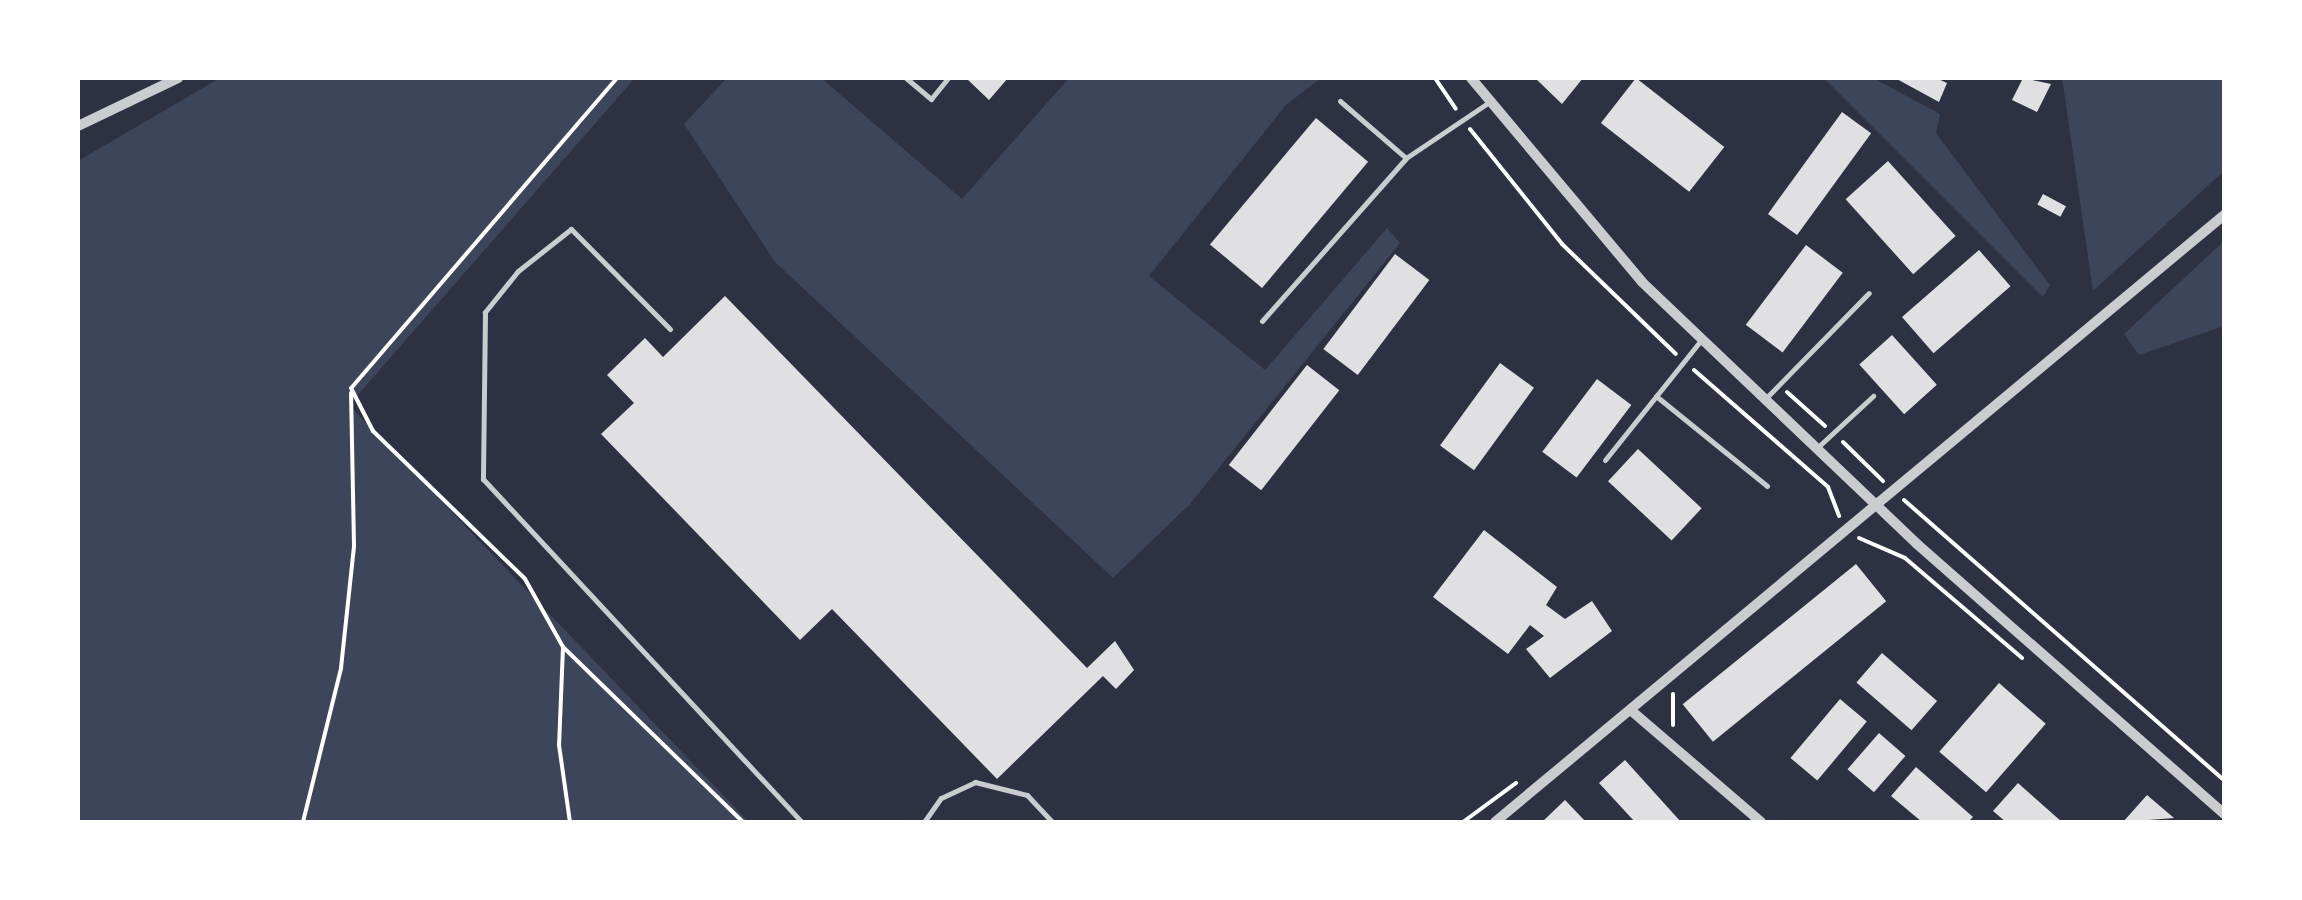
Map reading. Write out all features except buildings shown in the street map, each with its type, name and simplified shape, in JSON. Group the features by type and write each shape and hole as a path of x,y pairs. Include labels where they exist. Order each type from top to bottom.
{"street":[{"path":"78,126 178,78"},
{"path":"1471,78 1584,222 1768,396 1880,510 2224,814"},
{"path":"1495,822 1880,510 2224,215"},
{"path":"1634,713 1761,822"}],"lane":[{"path":"906,78 931,98 948,78"},
{"path":"1340,101 1406,158"},
{"path":"1262,321 1406,158 1488,103"},
{"path":"670,329 571,229 518,271 484,312 483,479 802,822"},
{"path":"1768,396 1869,293"},
{"path":"1605,460 1704,336"},
{"path":"1656,396 1767,486"},
{"path":"1819,446 1873,396"},
{"path":"924,822 942,798 975,782 1027,795 1052,822"}],"path":[{"path":"303,822 341,668 354,546 351,388 617,78"},
{"path":"1435,78 1562,244 1683,360 1828,486 1853,532 1905,558 2035,670"},
{"path":"1778,384 1897,494 2224,780"},
{"path":"351,388 373,431 525,579 563,647 744,822"},
{"path":"563,647 559,745 570,822"},
{"path":"1666,686 1685,758"}],"shaded area":[{"path":"220,78 635,78 349,405 749,822 78,822 78,161"},
{"path":"727,78 821,78 962,199 1069,78 1321,78 1286,105 1149,276 1265,370 1387,228 1400,243 1190,504 1113,578 775,262 684,124"},
{"path":"1824,78 1873,78 1940,114 1936,133 2050,285 2043,297"},
{"path":"2062,78 2224,78 2224,171 2093,291"},
{"path":"2224,241 2224,326 2139,355 2124,334"}]}
